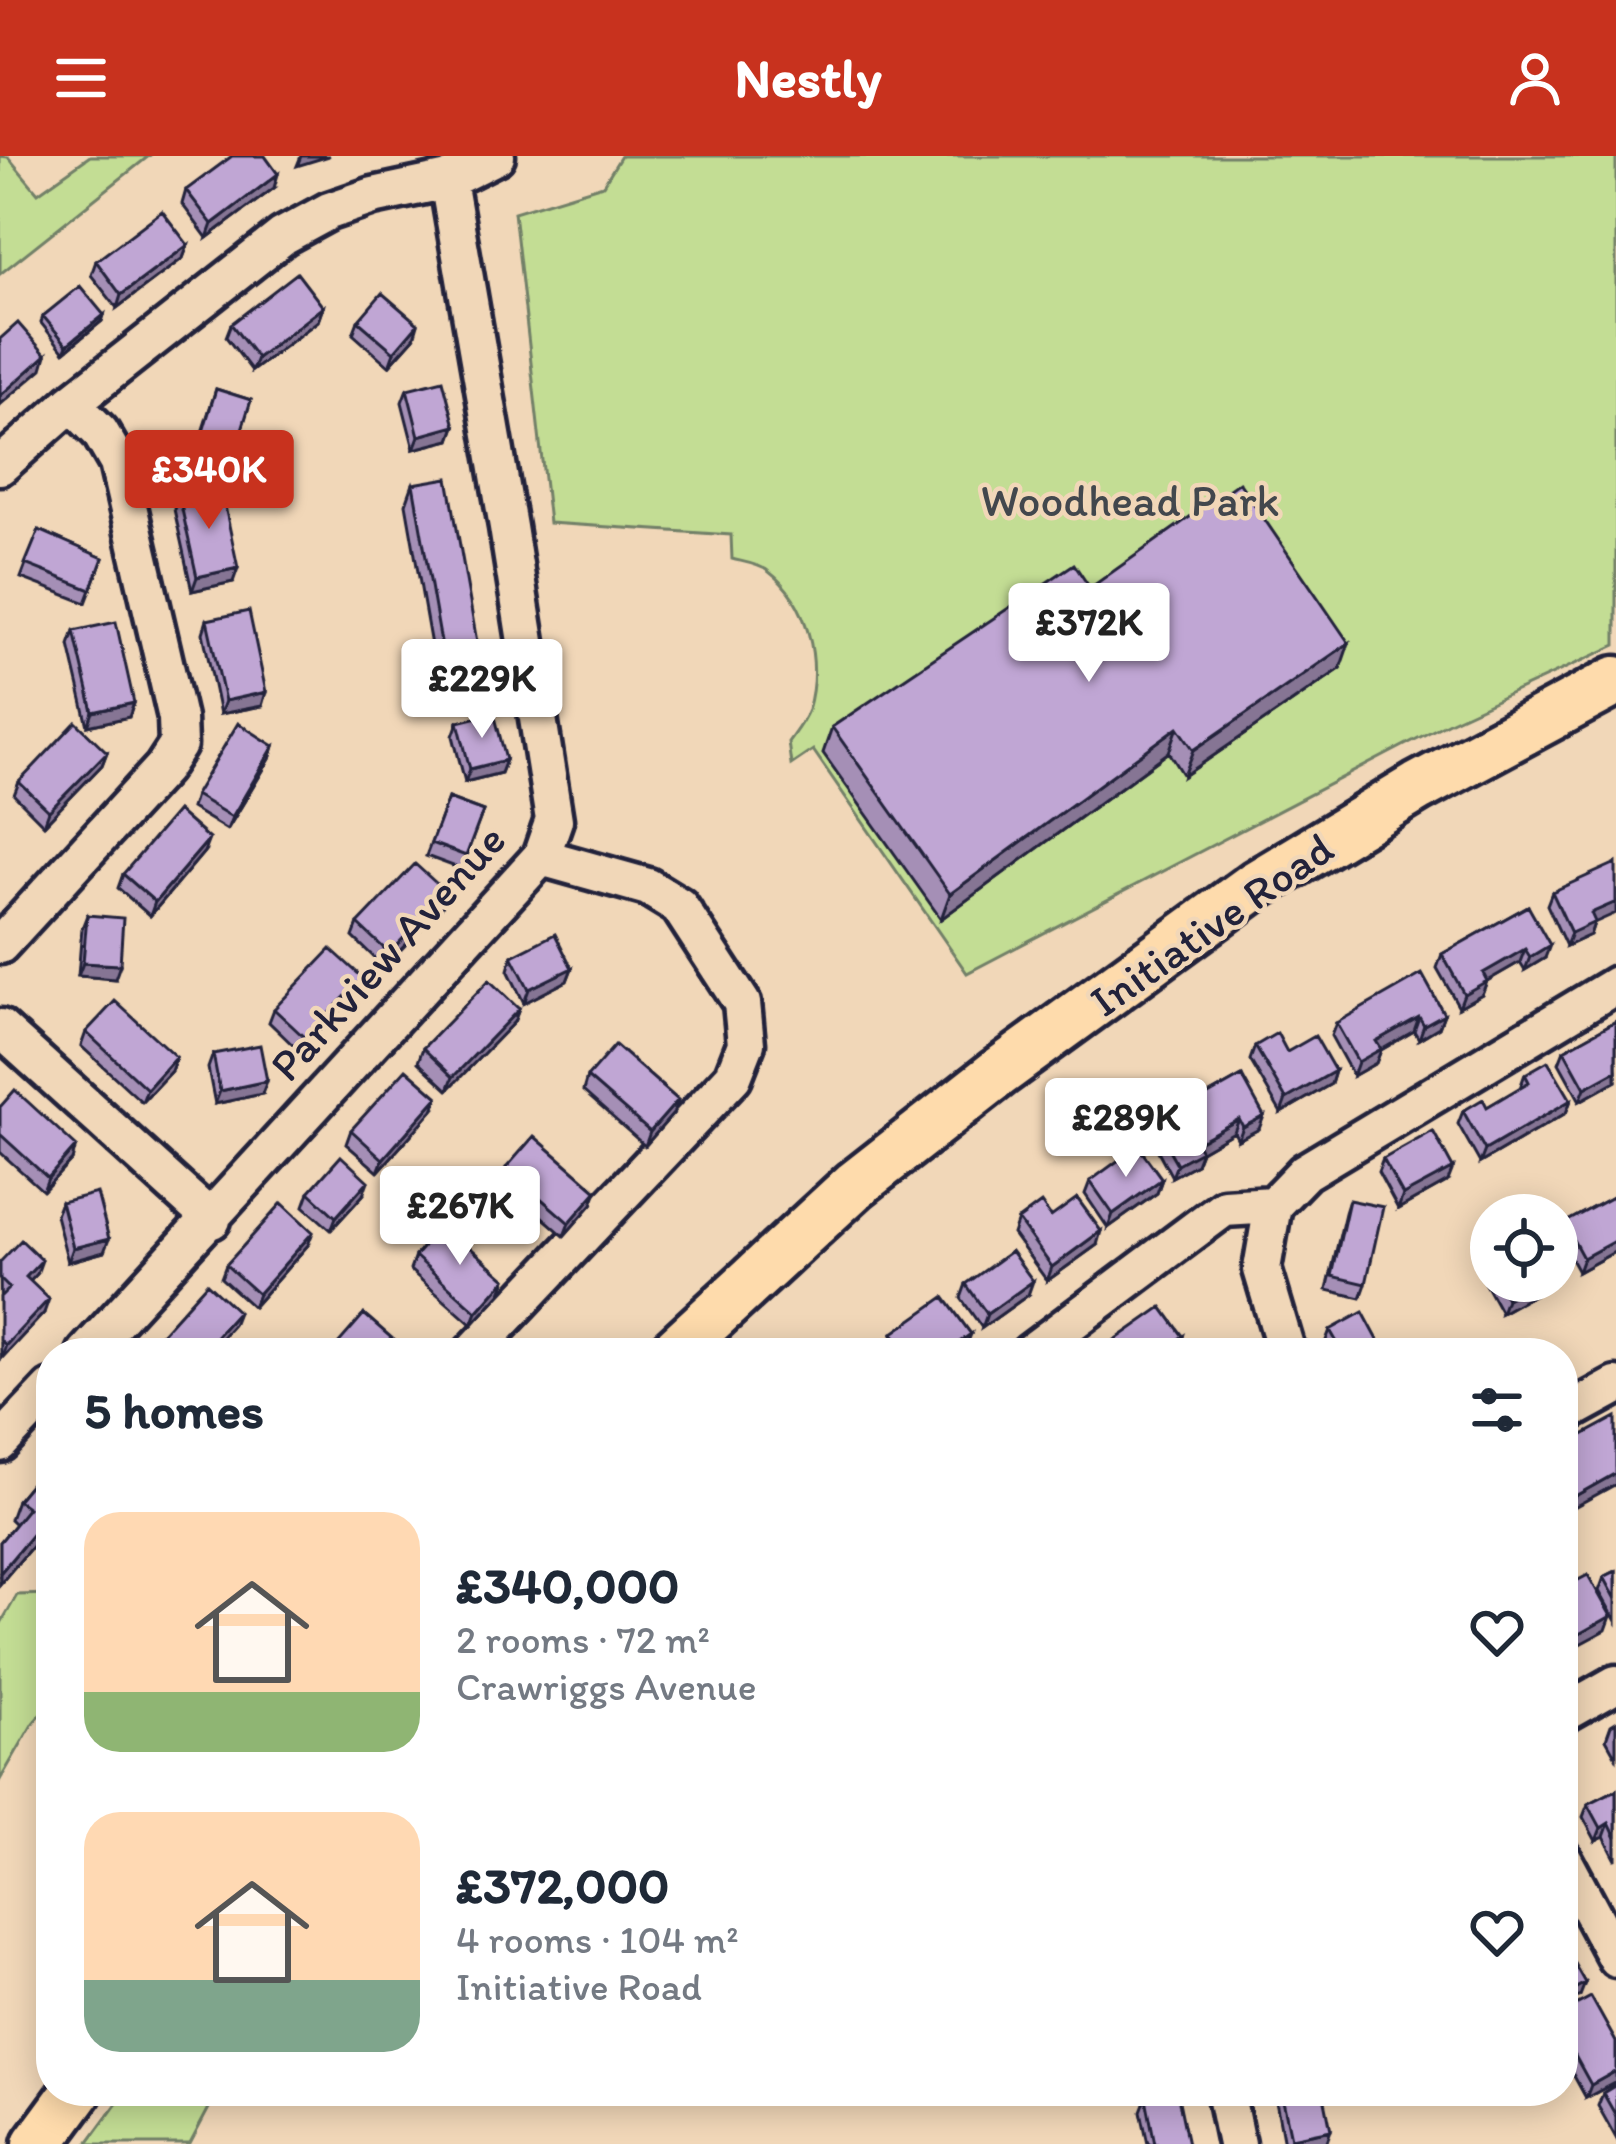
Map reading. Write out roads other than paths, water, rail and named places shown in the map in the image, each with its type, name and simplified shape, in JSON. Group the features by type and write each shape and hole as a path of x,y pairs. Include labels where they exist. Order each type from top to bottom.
{"main road":[{"name":"Initiative Road","path":"689,1338 855,1185 998,1073 1256,885 1418,787 1616,681"},
{"path":"38,2144 66,2106"}],"street":[{"path":"0,466 71,403 283,236 329,211 448,180 496,156"},
{"name":"Parkview Avenue","path":"100,1338 542,857 554,820 448,180"},
{"path":"0,944 163,768 178,745 177,718 118,464 100,432 71,403"},
{"path":"486,1338 733,1076 746,1044 742,1003 680,906 648,887 542,857"},
{"path":"1283,1338 1262,1269 1273,1205 1305,1172 1616,985"},
{"path":"0,1028 212,1220"},
{"path":"1050,1338 1224,1208 1273,1205"},
{"path":"1578,1406 1616,1386"},
{"path":"0,1443 36,1405"},
{"path":"1578,1706 1616,1684"},
{"path":"1578,1887 1616,1958"},
{"path":"1228,2106 1236,2144"}],"park label":[{"name":"Woodhead Park","path":"1130,500"}]}
